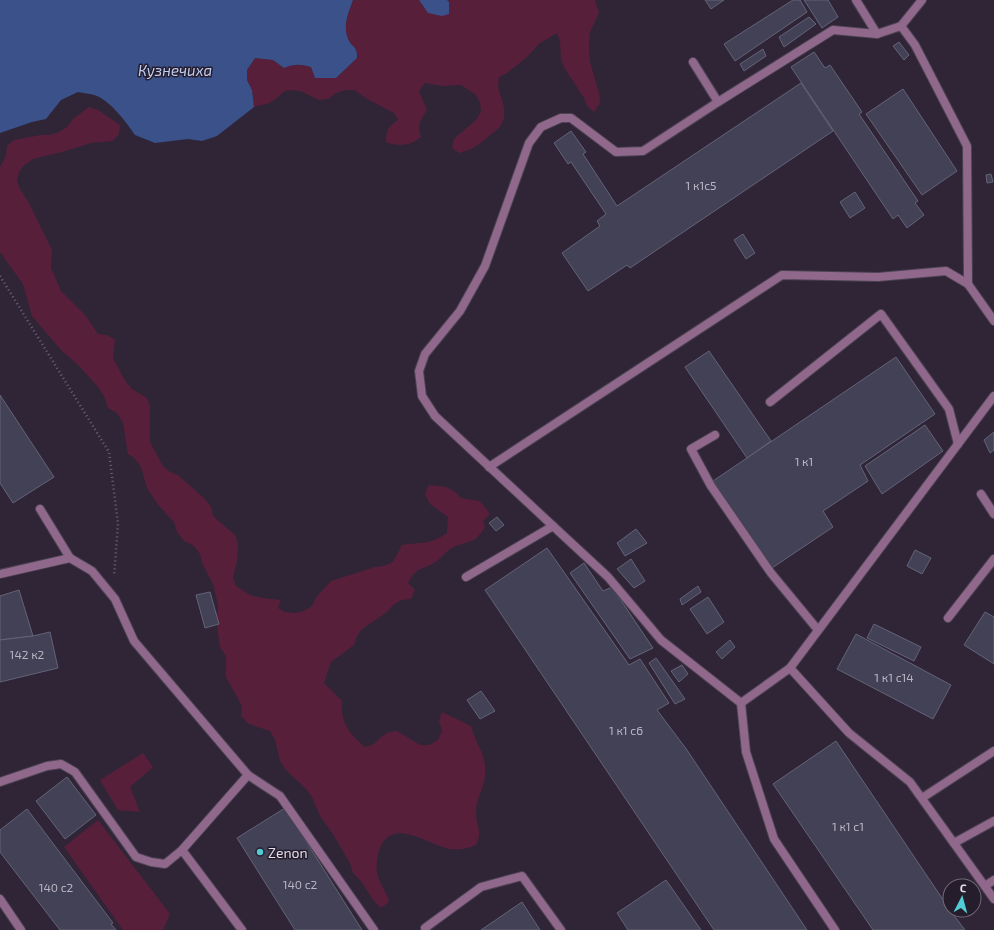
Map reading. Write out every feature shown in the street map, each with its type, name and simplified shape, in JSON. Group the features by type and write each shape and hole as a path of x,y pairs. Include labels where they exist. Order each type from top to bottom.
{"lane":[{"path":"856,0 877,34"},
{"path":"835,930 774,839 746,752 741,703 661,640 608,577 435,416 422,396 419,371 425,354 460,311 485,266 529,143 542,127 561,118 570,118 616,152 643,150 833,30 877,34 901,26 922,0"},
{"path":"901,26 915,45 967,146 968,284"},
{"path":"693,62 718,102"},
{"path":"489,467 782,275 878,277 946,271 968,284 994,321"},
{"path":"770,402 881,314 950,409 958,444"},
{"path":"741,703 790,668 994,396"},
{"path":"715,435 691,449 711,486 771,573 818,630"},
{"path":"981,494 994,514"},
{"path":"40,509 70,558 92,571 112,596 134,642 248,775 280,796 374,930"},
{"path":"466,577 553,526"},
{"path":"0,574 70,558"},
{"path":"948,618 994,559"},
{"path":"790,668 849,732 910,782 994,899"},
{"path":"922,798 994,751"},
{"path":"0,782 47,766 61,764 75,772 136,857 150,862 165,864 182,850 248,775"},
{"path":"954,843 994,821"},
{"path":"182,850 242,930"},
{"path":"426,930 425,928 481,887 522,876 561,930"},
{"path":"985,886 994,880"},
{"path":"0,899 21,930"}],"path":[{"path":"0,276 109,452 118,524 112,596"}],"shaded area":[{"path":"353,0 419,0 423,7 449,2 447,0 595,0 599,13 590,32 589,52 600,103 594,112 587,106 584,98 565,69 561,60 560,41 557,33 540,43 526,58 507,73 499,77 498,87 504,107 504,118 500,127 478,145 459,153 452,148 454,139 476,120 481,112 480,102 475,94 461,85 442,86 425,83 419,91 427,110 420,123 419,129 421,137 409,144 404,145 395,145 386,142 386,134 388,129 398,120 394,113 354,90 345,90 336,93 328,99 319,100 303,92 295,90 285,91 270,103 254,107 252,90 247,80 247,70 255,58 273,60 284,68 298,65 311,67 315,78 336,78 357,58 356,49 350,42 346,31 346,20"},
{"path":"89,107 98,110 120,125 119,134 112,141 91,143 33,159 24,165 19,172 17,181 52,250 51,268 61,291 86,316 98,334 107,335 115,340 113,358 117,366 126,382 132,389 147,398 150,407 150,442 163,466 170,472 178,475 206,500 211,507 213,516 235,535 238,543 237,561 233,578 236,586 250,595 281,600 278,608 285,612 295,613 304,611 312,606 317,596 331,581 375,567 384,566 393,562 402,545 436,540 447,533 448,517 430,504 425,494 429,485 446,487 454,491 461,498 479,501 490,514 483,521 485,527 476,538 472,541 452,548 437,561 414,574 408,583 415,590 411,599 401,600 393,605 387,612 362,629 357,636 354,645 331,662 324,683 342,701 342,715 347,727 354,737 365,747 374,744 389,732 397,731 420,745 429,745 438,740 442,731 439,721 442,712 471,726 483,756 485,776 476,807 479,836 476,845 454,849 439,846 405,834 390,836 382,844 377,859 378,875 389,902 381,908 373,900 361,881 353,873 350,863 333,834 320,816 312,797 305,788 286,770 280,761 275,740 270,731 249,724 241,716 242,706 226,677 226,656 220,647 217,626 218,605 213,584 203,565 200,554 194,546 184,541 177,532 174,522 159,506 147,488 141,467 134,458 128,454 123,423 117,413 108,408 105,398 99,388 78,365 62,351 32,316 23,284 0,252 0,167 6,156 7,146 14,140 41,135 50,135 59,132 67,127 73,119"},
{"path":"143,753 153,767 130,787 140,812 118,810 100,780"},
{"path":"98,820 170,914 163,930 123,930 64,847"}],"water":[{"name":"Кузнечиха","path":"0,0 353,0 346,20 346,31 350,42 356,49 357,58 336,78 315,78 311,67 297,65 284,68 273,60 255,58 247,70 247,80 252,90 254,107 217,136 202,141 188,139 155,143 135,135 118,113 102,99 95,95 78,92 61,100 46,119 32,122 0,133"},
{"path":"419,0 447,0 449,2 449,14 442,16 428,13"}],"building":[{"path":"705,0 724,0 711,9"},
{"path":"793,0 800,0 807,12 735,61 724,44"},
{"path":"804,0 828,0 838,17 822,28"},
{"path":"809,17 816,24 784,47 779,37"},
{"path":"899,42 909,55 904,60 893,46"},
{"path":"763,49 766,56 744,71 740,64"},
{"path":"814,52 825,68 830,65 862,112 859,114 918,201 915,203 924,215 907,228 898,215 893,219 791,67"},
{"path":"801,83 833,131 630,268 627,265 588,291 562,253 600,226 597,221 606,214 571,162 568,164 554,143 571,131 586,152 583,154 617,206"},
{"path":"903,89 957,171 922,195 866,114"},
{"path":"991,174 993,182 987,183 986,175"},
{"path":"855,192 865,208 850,218 840,202"},
{"path":"743,234 755,253 746,259 734,240"},
{"path":"709,351 771,441 747,458 685,367"},
{"path":"896,357 935,414 860,465 868,481 823,511 833,527 772,568 713,481"},
{"path":"0,395 54,477 13,503 0,483"},
{"path":"925,425 943,451 882,494 865,466"},
{"path":"994,432 994,450 990,453 984,440"},
{"path":"497,517 504,525 496,531 489,523"},
{"path":"636,529 647,543 625,556 617,543"},
{"path":"547,548 629,665 640,659 669,703 657,710 687,750 807,930 714,930 485,590"},
{"path":"915,550 931,558 922,574 907,566"},
{"path":"631,559 645,581 634,588 617,569"},
{"path":"584,563 603,591 612,587 653,648 630,659 570,573"},
{"path":"698,586 701,592 682,605 680,599"},
{"path":"19,590 33,636 0,640 0,596"},
{"path":"210,592 219,624 205,628 196,595"},
{"path":"708,597 724,622 707,634 690,609"},
{"path":"985,612 994,617 994,664 964,645"},
{"path":"874,624 921,647 914,661 867,638"},
{"path":"50,632 58,668 0,682 0,640 33,636"},
{"path":"856,634 951,685 933,719 837,669"},
{"path":"730,640 735,647 722,659 716,652"},
{"path":"656,658 685,699 675,704 649,663"},
{"path":"682,665 688,674 679,682 671,671"},
{"path":"481,691 495,711 480,719 467,700"},
{"path":"836,741 942,898 942,918 956,918 965,930 873,930 773,784"},
{"path":"67,777 96,815 65,839 36,801"},
{"path":"285,808 362,930 295,930 237,838"},
{"path":"27,809 113,923 111,924 116,930 60,930 0,852 0,830"},
{"path":"666,880 701,930 628,930 617,913"},
{"path":"522,902 540,930 481,930"}],"place":[{"name":"Zenon","path":"260,852"}]}
